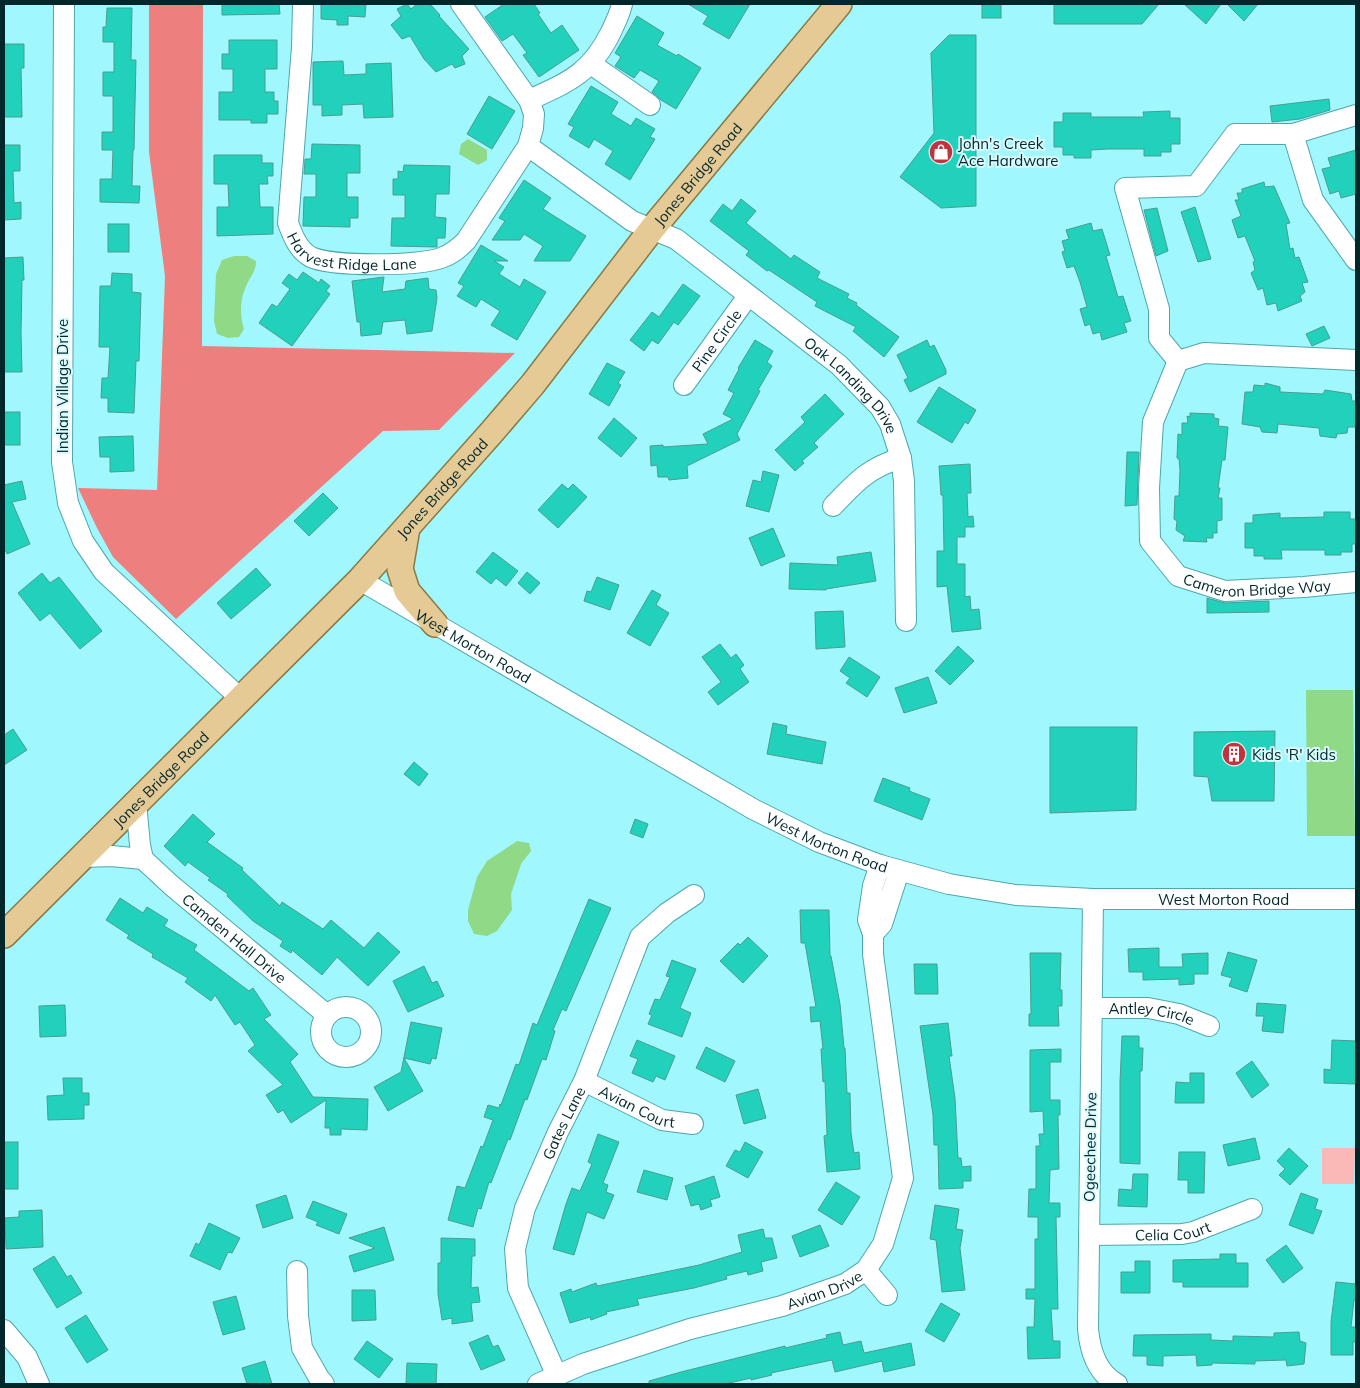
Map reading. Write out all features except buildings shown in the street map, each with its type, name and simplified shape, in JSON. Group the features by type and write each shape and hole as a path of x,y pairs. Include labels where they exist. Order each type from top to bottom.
{"main road":[{"name":"Jones Bridge Road","path":"4,935 360,580 407,528 492,433 652,229 839,4"},
{"path":"407,528 400,569 407,591 435,624"}],"street":[{"name":"Indian Village Drive","path":"64,4 62,462 68,503 83,541 104,572 241,699"},
{"name":"Harvest Ridge Lane","path":"303,4 302,57 288,223 300,248 310,256 324,261 346,264 425,262 455,252 466,241 528,146 533,128 534,114 530,100 461,4"},
{"path":"530,100 563,85 591,64 604,45 621,12 622,4"},
{"path":"591,64 650,104"},
{"path":"1356,115 1293,134 1235,134 1196,186 1125,188 1159,309 1159,338 1178,361 1204,353 1356,360"},
{"path":"1293,134 1313,200 1356,260"},
{"path":"528,146 632,221 652,229"},
{"name":"Oak Landing Drive","path":"652,229 676,239 839,365 880,407 890,424 901,458 905,512 906,621"},
{"name":"Pine Circle","path":"684,385 748,296"},
{"name":"Cameron Bridge Way","path":"1178,361 1153,422 1149,488 1150,541 1178,576 1225,591 1356,582"},
{"path":"833,506 858,480 882,464 901,458"},
{"name":"West Morton Road","path":"360,580 753,809 819,842 880,866 949,884 1016,896 1092,899 1356,898"},
{"path":"83,857 111,856 143,859 136,804"},
{"name":"Camden Hall Drive","path":"143,859 171,885 327,1015"},
{"name":"Avian Drive","path":"538,1384 583,1364 690,1329 782,1306 846,1284 866,1270 883,1244 903,1178 873,934 868,920 873,886 880,866"},
{"path":"873,934 882,924 899,871"},
{"name":"Gates Lane","path":"556,1376 518,1288 515,1249 525,1208 558,1132 584,1081 640,937 666,913 694,895"},
{"name":"Ogeechee Drive","path":"1092,899 1088,1329 1094,1358 1110,1380 1118,1384"},
{"name":"Antley Circle","path":"1092,1008 1148,1008 1179,1014 1209,1026"},
{"name":"Avian Court","path":"584,1081 662,1120 693,1124"},
{"name":"Celia Court","path":"1089,1235 1182,1234 1193,1232 1252,1209"},
{"path":"866,1270 887,1295"},
{"path":"297,1271 298,1316 302,1348 324,1384"},
{"path":"4,1330 27,1357 39,1384"}],"shaded area":[{"path":"149,4 203,4 202,346 515,353 439,430 383,431 176,619 113,557 78,488 157,490 165,276 149,152"},
{"path":"468,139 487,150 487,160 478,165 459,154 461,144"},
{"path":"234,256 247,256 256,261 256,264 242,299 241,317 244,329 239,337 228,338 217,334 214,321 216,274 222,260"},
{"path":"1306,690 1353,690 1355,836 1307,836"},
{"path":"517,841 529,843 531,851 521,864 511,894 512,910 497,931 487,936 474,934 468,921 468,910 477,877 487,861"},
{"path":"1322,1148 1355,1148 1354,1184 1322,1184"}],"place":[{"name":"John's Creek Ace Hardware","path":"941,152"},
{"name":"Kids 'R' Kids","path":"1234,754"}]}
